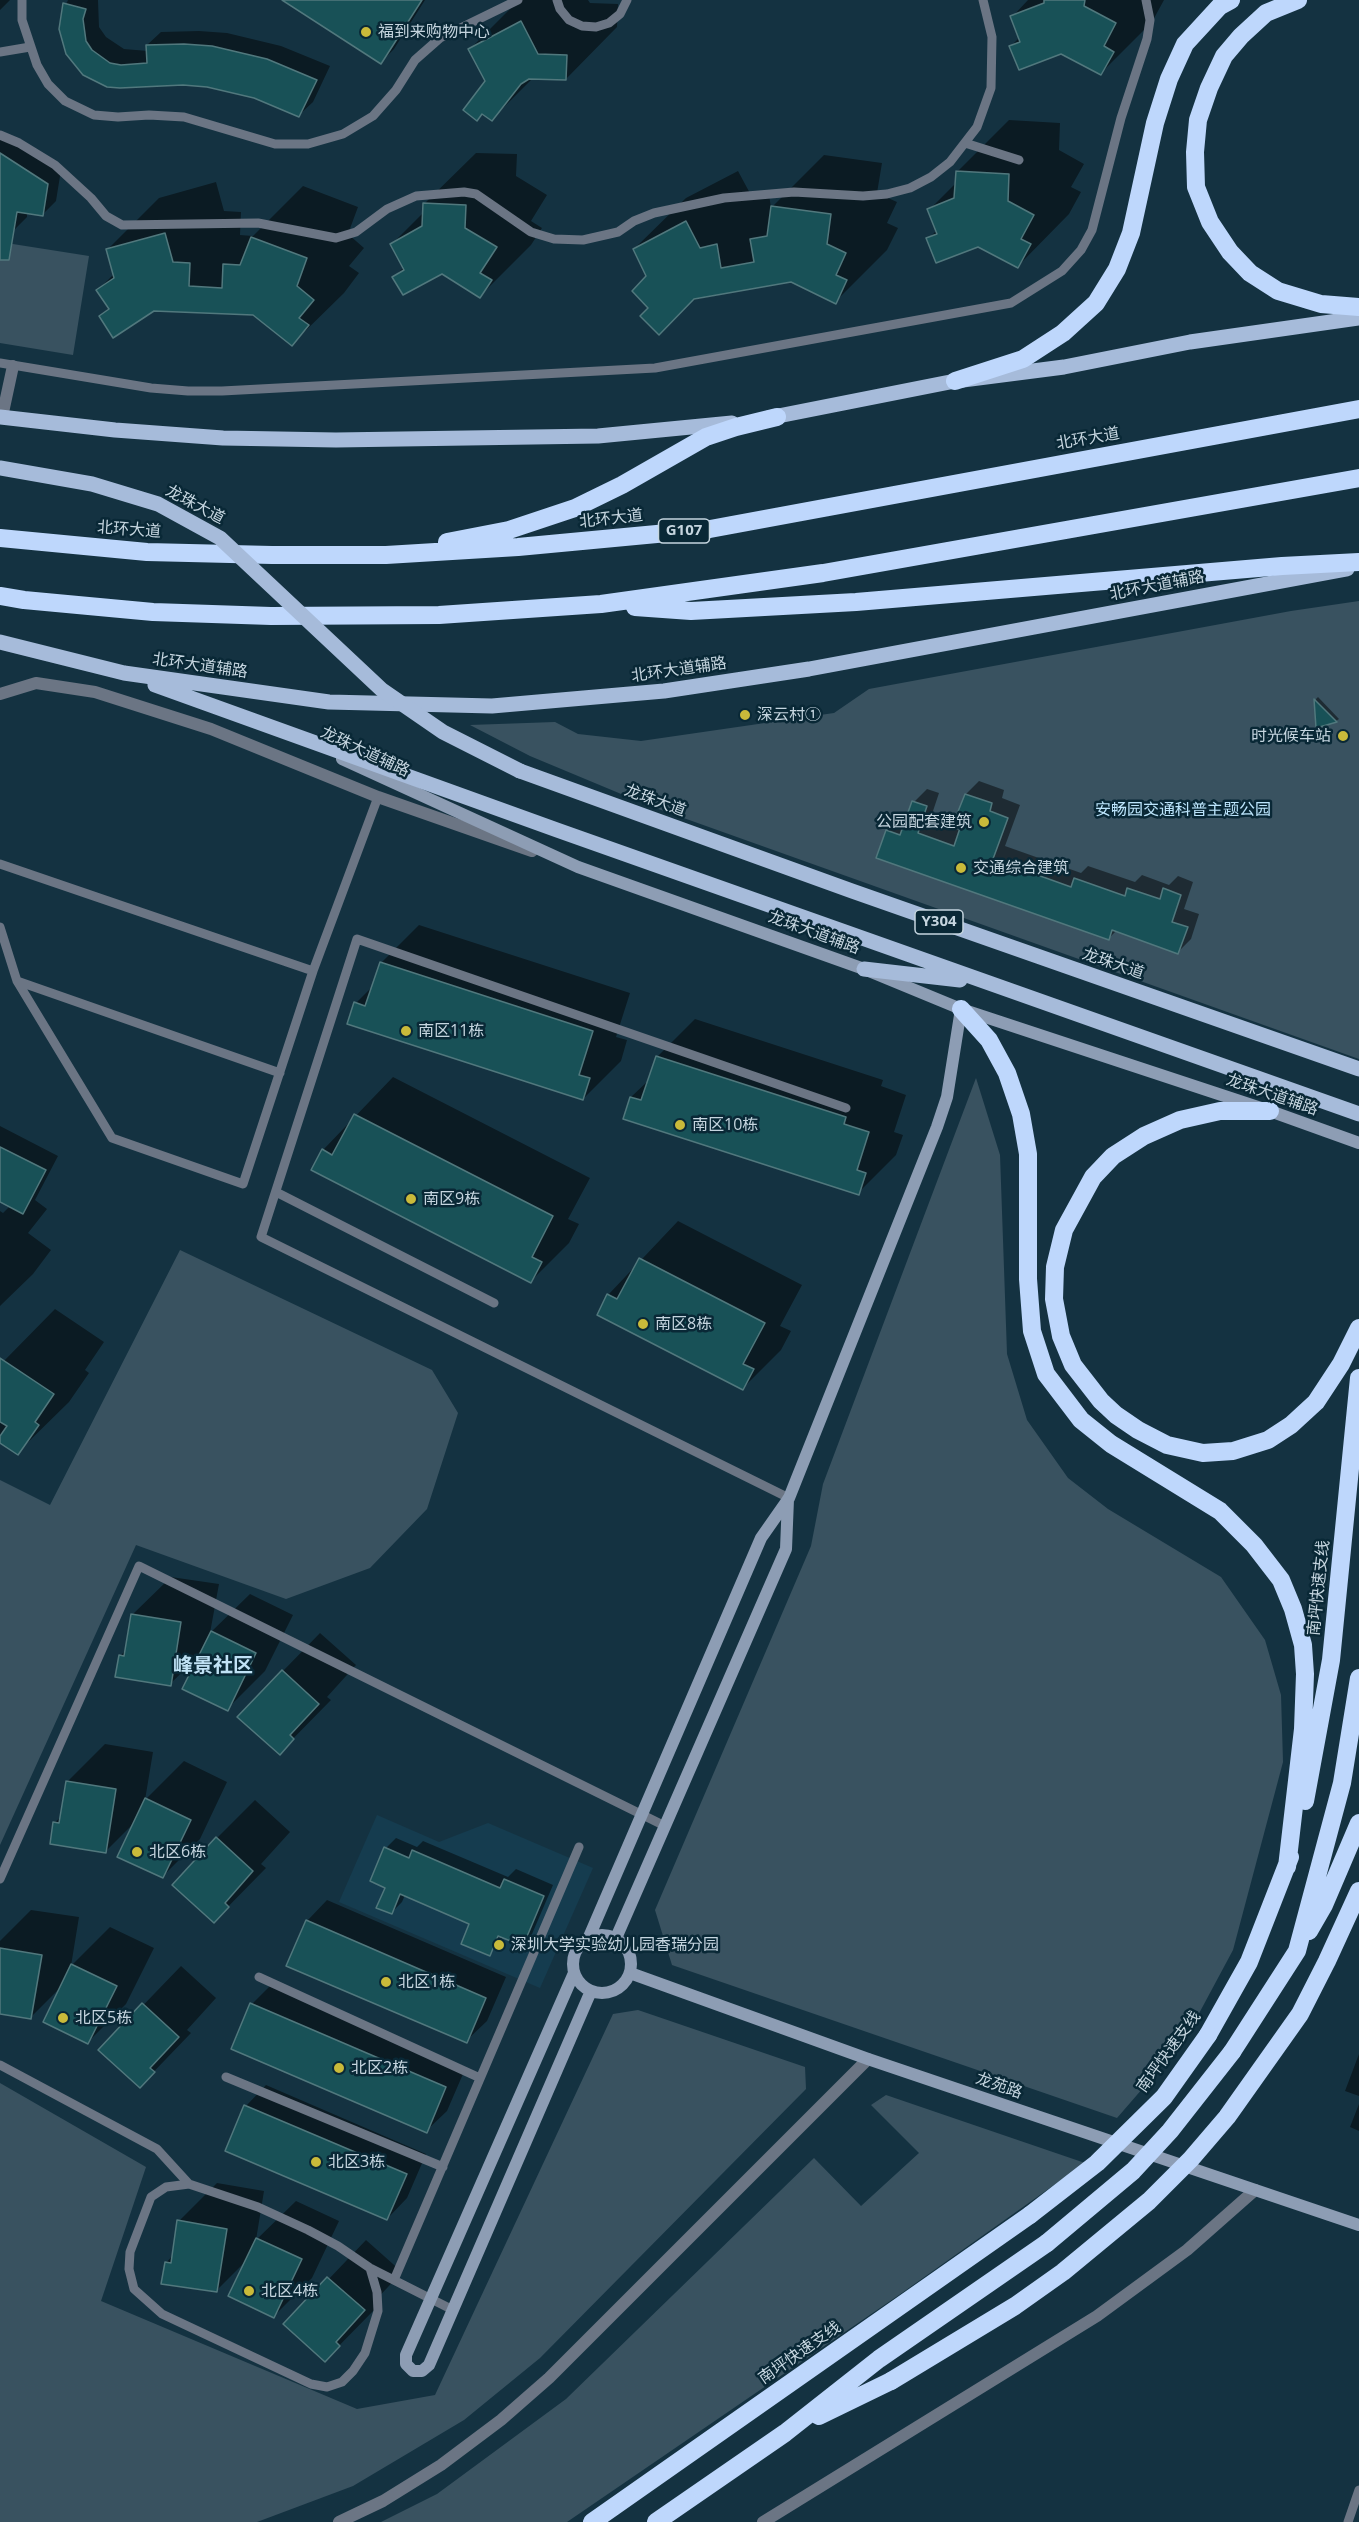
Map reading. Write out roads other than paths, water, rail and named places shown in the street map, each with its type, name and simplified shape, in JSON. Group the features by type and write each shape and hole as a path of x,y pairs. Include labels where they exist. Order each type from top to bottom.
{"highway":[{"path":"955,381 1023,359 1063,333 1096,303 1117,269 1131,233 1155,123 1169,79 1185,44 1220,6 1231,0"},
{"path":"1298,0 1266,13 1241,36 1224,56 1209,88 1198,120 1195,152 1196,187 1210,222 1230,252 1250,273 1278,291 1321,304 1359,307"},
{"name":"北环大道","path":"0,538 147,552 386,555 518,547 710,529 1359,409"},
{"path":"386,555 509,530 546,519 575,508 622,485 706,437 777,417"},
{"path":"0,596 153,612 271,616 439,615 601,604 823,573 1359,478"},
{"path":"601,604 703,611 856,602 1359,564"},
{"path":"961,1009 989,1040 1006,1073 1021,1114 1028,1154 1028,1280 1032,1331 1046,1374 1081,1420 1111,1444 1220,1511 1254,1545 1281,1580 1293,1609 1303,1645 1305,1674 1303,1729 1287,1867"},
{"path":"1270,1111 1220,1112 1180,1120 1144,1136 1113,1156 1093,1177 1064,1230 1054,1267 1054,1299 1061,1336 1073,1365 1101,1401 1116,1415 1167,1445 1203,1453 1233,1451 1268,1440 1291,1425 1316,1402 1341,1364 1359,1328"},
{"name":"南坪快速支线","path":"592,2522 1030,2215 1097,2163 1164,2097 1208,2035 1249,1962 1287,1867 1306,1798 1331,1660 1359,1378"},
{"path":"1297,1951 1342,1783 1359,1678"},
{"path":"656,2522 785,2433 879,2359 1047,2243 1133,2171 1170,2130 1232,2052 1324,1905 1359,1823"},
{"path":"785,2433 891,2381 1015,2306 1063,2272 1149,2201 1191,2158 1233,2109 1300,2014 1359,1891"}],"main road":[{"path":"1,417 115,430 223,438 336,440 598,436 777,417 955,381 1064,367 1190,342 1359,318"},
{"name":"龙珠大道","path":"0,468 92,484 158,504 220,538 382,690 443,732 520,771 863,896 1359,1069"},
{"name":"北环大道辅路","path":"0,642 124,673 329,702 492,706 653,693 820,667 1359,564"},
{"path":"124,673 1359,1114"},
{"path":"864,969 988,983"}],"street":[{"path":"1,417 13,366"},
{"path":"0,694 36,683 95,692 211,729 378,797 578,867"},
{"name":"龙珠大道辅路","path":"269,726 578,867 864,969 961,1009 1270,1111 1359,1143"},
{"path":"589,1937 608,1935 616,1938 629,1953 630,1973 626,1981 610,1992 591,1991 581,1984 574,1973 575,1952 580,1944 589,1937 761,1538 789,1498 937,1127 947,1098 961,1009"},
{"path":"616,1938 786,1549 789,1498"},
{"path":"574,1973 405,2360 413,2371 422,2371 429,2365 591,1991"},
{"name":"龙苑路","path":"630,1973 867,2059 1359,2225"},
{"path":"339,2522 383,2501 441,2465 501,2420 549,2378 867,2059"},
{"path":"763,2522 1097,2316 1187,2250 1255,2190"}],"lane":[{"path":"22,0 22,20 30,47 48,84 65,101 94,115 184,117 275,144 308,144 344,134 373,116 396,90 415,60 440,38 518,0"},
{"path":"557,0 560,9 569,20 582,26 596,27 609,23 620,14 627,0"},
{"path":"0,135 19,143 55,165 91,198 106,216 122,225 258,223 336,238 356,232 387,209 416,196 464,192 476,194 531,232 554,239 583,240 618,232 634,221 654,213 724,198 795,192 863,196 887,194 910,188 931,177 950,162 977,127 992,88 992,37 983,0"},
{"path":"0,363 151,388 199,391 643,368 814,340 1011,303 1062,271 1081,250 1092,230 1121,118 1147,39 1150,20 1146,0"},
{"path":"0,52 30,47"},
{"path":"965,143 1019,160"},
{"path":"0,927 17,981 111,1138 243,1184 313,971 378,797"},
{"path":"0,864 313,971"},
{"path":"789,1498 261,1237 357,939 846,1108"},
{"path":"17,981 280,1073"},
{"path":"276,1192 494,1303"},
{"path":"0,1880 139,1566 665,1826"},
{"path":"394,2280 579,1847"},
{"path":"259,1977 480,2078"},
{"path":"0,2065 157,2149 189,2184"},
{"path":"225,2077 442,2166"},
{"path":"370,2268 377,2292 378,2311 364,2353 353,2371 342,2382 327,2387 311,2384 162,2314 134,2289 129,2269 130,2252 151,2197 166,2187 189,2184 278,2216 338,2246 370,2268 453,2310"},
{"path":"1348,2522 1359,2490"}],"place":[{"name":"福到来购物中心","path":"366,32"},
{"name":"深云村①","path":"745,715"},
{"name":"时光候车站","path":"1343,736"},
{"name":"公园配套建筑","path":"984,822"},
{"name":"交通综合建筑","path":"961,868"},
{"name":"南区11栋","path":"406,1031"},
{"name":"南区10栋","path":"680,1125"},
{"name":"南区9栋","path":"411,1199"},
{"name":"南区8栋","path":"643,1324"},
{"name":"北区6栋","path":"137,1852"},
{"name":"深圳大学实验幼儿园香瑞分园","path":"499,1945"},
{"name":"北区1栋","path":"386,1982"},
{"name":"北区5栋","path":"63,2018"},
{"name":"北区2栋","path":"339,2068"},
{"name":"北区3栋","path":"316,2162"},
{"name":"北区4栋","path":"249,2291"}],"district":[{"name":"峰景社区","path":"213,1666"}],"park label":[{"name":"安畅园交通科普主题公园","path":"1183,810"}]}
